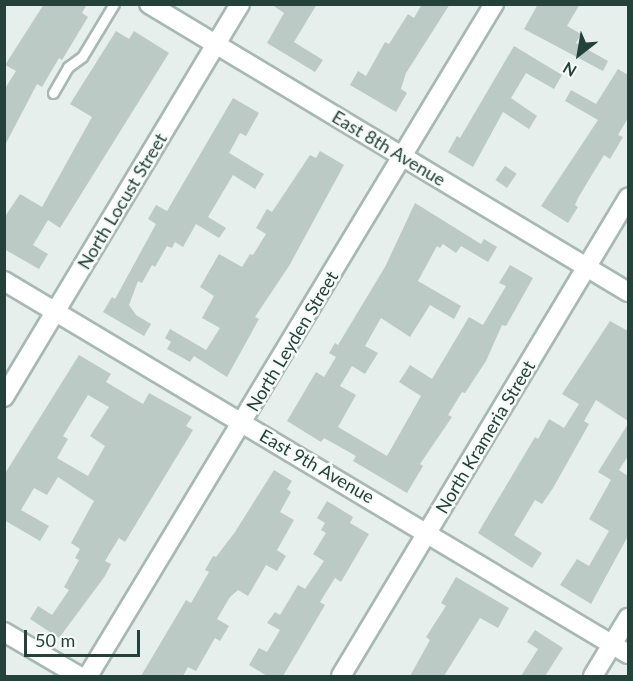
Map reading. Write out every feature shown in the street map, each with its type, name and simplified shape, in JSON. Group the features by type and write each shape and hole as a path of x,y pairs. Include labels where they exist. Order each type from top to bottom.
{"street":[{"name":"East 8th Avenue","path":"149,4 628,292"},
{"name":"North Locust Street","path":"4,397 240,4"},
{"name":"North Leyden Street","path":"88,676 243,423 494,4"},
{"name":"North Krameria Street","path":"341,676 628,198"},
{"name":"East 9th Avenue","path":"4,281 429,531 628,654"},
{"path":"593,676 628,618"},
{"path":"4,632 79,676"}],"lane":[{"path":"53,93 68,67 82,57 114,4"}],"building":[{"path":"44,4 87,4 82,13 88,17 62,60 59,58 42,87 37,84 4,147 4,90 16,71 5,65"},
{"path":"271,4 317,4 294,42 323,60 315,72 267,43 284,13"},
{"path":"422,4 450,4 406,73 401,89 407,93 396,112 350,85 358,71 366,76 385,42 389,44 408,14 414,18"},
{"path":"538,4 580,4 567,26 581,34 576,43 608,61 603,71 524,29"},
{"path":"116,31 129,39 134,31 169,53 60,228 48,220 33,245 48,254 39,269 4,249 4,218 20,194 42,207 92,117 70,104"},
{"path":"514,46 562,75 554,89 526,73 511,98 537,116 529,129 503,112 473,167 448,152 457,136 460,138"},
{"path":"618,69 628,75 628,118 618,135 623,137 610,159 604,155 578,198 575,205 578,207 568,223 541,206 598,120 565,101 571,90 596,104"},
{"path":"233,98 259,113 246,136 240,133 229,153 264,174 255,189 233,175 208,217 226,228 219,238 196,224 183,247 175,242 172,248 167,246 155,267 152,265 142,283 138,281 129,305 136,315 151,324 144,336 103,312 112,297 115,299 156,224 148,219 156,205 167,211"},
{"path":"320,151 344,165 289,266 255,317 259,319 227,377 194,356 190,362 167,349 171,342 165,338 170,329 206,350 220,328 202,318 214,296 200,287 219,254 242,267 250,254 253,255 266,234 256,228 267,209 272,212 310,155 316,158"},
{"path":"505,166 517,174 507,188 495,180"},
{"path":"415,203 481,244 484,239 497,247 488,262 461,246 456,253 443,244 440,248 437,246 418,281 461,306 454,319 430,305 410,337 381,318 365,346 378,353 365,374 352,366 340,386 356,395 338,427 387,456 421,396 399,382 410,365 432,379 469,317 483,325 506,286 499,283 510,265 533,278 506,326 502,325 486,361 448,415 452,417 420,464 423,466 407,493 353,461 356,456 324,438 321,442 287,421 316,372 324,377 336,357 329,353 335,343 338,345 385,267"},
{"path":"610,321 628,331 628,421 596,400 584,421 589,424 553,488 542,504 535,500 514,535 542,553 532,568 478,533 535,437 538,439 549,419 564,428 579,404 562,394"},
{"path":"79,355 111,374 106,382 143,404 149,393 192,417 186,426 193,430 125,542 119,538 105,561 111,564 105,576 59,638 30,619 38,606 52,615 69,590 64,587 79,560 75,558 80,549 71,543 94,501 58,477 47,495 34,488 21,510 49,526 40,541 4,520 4,475","holes":["88,395 109,407 90,436 105,446 88,476 57,458 68,439 63,436"]},
{"path":"628,424 628,456 619,470 628,476 628,536 591,604 560,585 577,559 589,566 609,531 589,519 611,480 598,472"},
{"path":"274,470 292,481 287,489 291,492 280,512 294,520 277,550 286,556 277,571 266,565 248,596 238,590 230,597 217,619 229,626 220,641 215,638 196,671 188,667 183,676 141,676 186,600 191,603 209,572 205,570 213,556 216,557 235,532"},
{"path":"327,501 353,517 350,523 369,534 341,582 335,578 320,602 325,605 283,676 267,676 249,665 259,648 267,652 280,630 267,623 275,612 280,615 298,585 305,589 324,561 313,554 326,533 321,530 325,523 317,518"},
{"path":"456,577 509,608 498,628 480,618 444,676 410,676 430,640 426,637 446,606 441,603"},
{"path":"535,630 563,648 545,676 521,676 538,649 527,642"}]}
